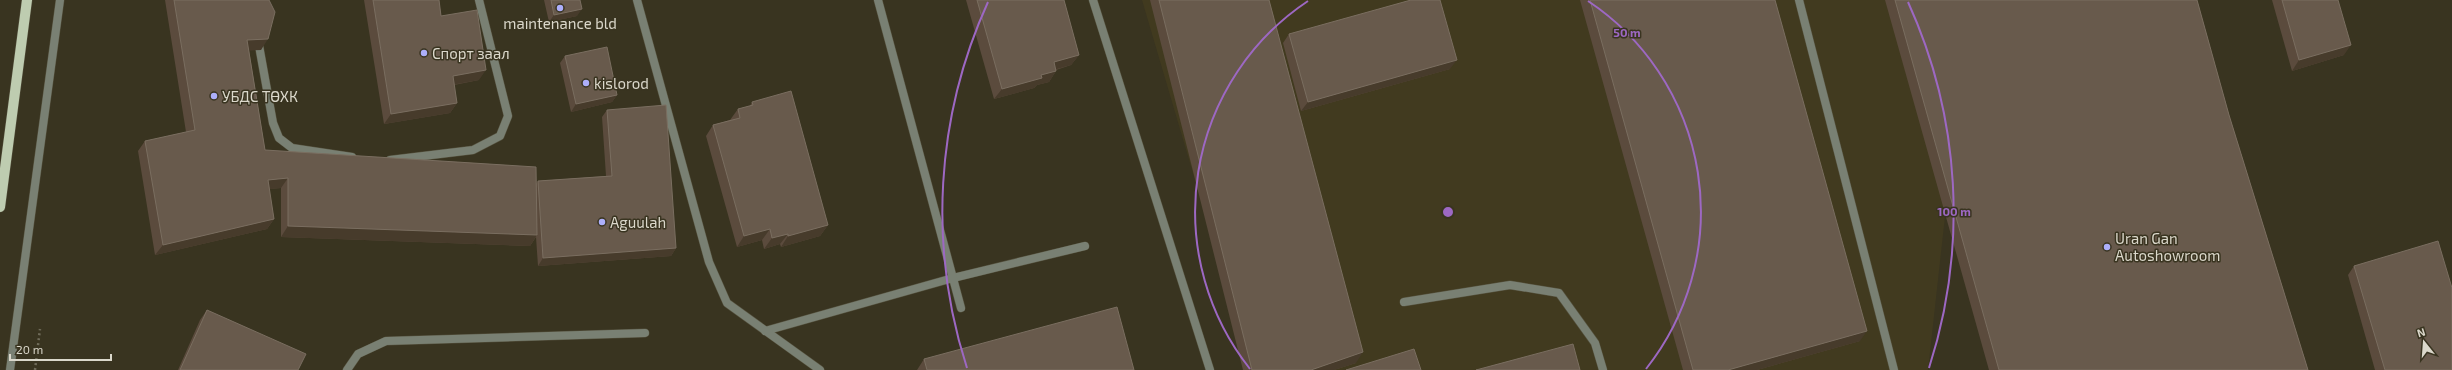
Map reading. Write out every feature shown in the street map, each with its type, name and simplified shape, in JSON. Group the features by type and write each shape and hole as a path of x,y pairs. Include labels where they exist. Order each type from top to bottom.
{"main road":[{"path":"0,206 28,0"}],"street":[{"path":"10,370 60,0"},
{"path":"382,161 472,150 500,136 508,116 479,0"},
{"path":"637,0 709,262 728,303 820,370"},
{"path":"878,0 961,308"},
{"path":"1093,0 1210,370"},
{"path":"1799,0 1894,370"},
{"path":"256,31 272,123 279,138 292,148 360,158"},
{"path":"765,331 954,278 1085,246"},
{"path":"1404,302 1510,285 1559,294 1596,343 1603,370"},
{"path":"347,370 358,354 386,341 645,333"}],"shaded area":[{"path":"1142,0 1969,0 1928,370 1251,370"}],"building":[{"name":"УБДС ТӨХК","path":"174,0 269,0 275,12 268,39 247,40 265,150 536,167 537,235 288,226 288,178 268,180 274,219 163,245 145,141 195,130"},
{"name":"Спорт заал","path":"373,0 439,0 441,16 477,10 486,70 453,76 457,103 391,114"},
{"path":"551,0 580,0 582,9 554,15"},
{"path":"977,0 1064,0 1079,55 1054,62 1056,71 1041,75 1042,78 1002,89"},
{"path":"1159,0 1269,0 1363,352 1311,370 1252,370"},
{"path":"1411,0 1440,0 1457,60 1308,102 1289,34"},
{"path":"1590,0 1775,0 1867,331 1728,370 1693,370"},
{"name":"Uran Gan Autoshowroom","path":"1895,0 2197,0 2229,115 2308,370 1999,370"},
{"path":"2282,0 2338,0 2351,45 2299,60"},
{"name":"kislorod","path":"607,47 617,95 576,104 565,56"},
{"path":"791,91 828,225 788,236 788,234 772,238 770,229 744,236 713,125 740,118 738,109 753,105 752,102"},
{"name":"Aguulah","path":"666,105 676,248 543,258 538,181 612,176 607,110"},
{"path":"2438,241 2452,288 2452,370 2385,370 2354,266"},
{"path":"1117,307 1134,370 927,370 924,359"},
{"path":"207,310 306,354 298,370 180,370"},
{"path":"1573,344 1580,370 1476,370"},
{"path":"1414,349 1421,370 1346,370"}],"place":[{"name":"maintenance bld","path":"560,8"},
{"name":"Спорт заал","path":"424,53"},
{"name":"kislorod","path":"586,83"},
{"name":"УБДС ТӨХК","path":"214,96"},
{"name":"Aguulah","path":"602,222"},
{"name":"Uran Gan Autoshowroom","path":"2107,247"}]}
